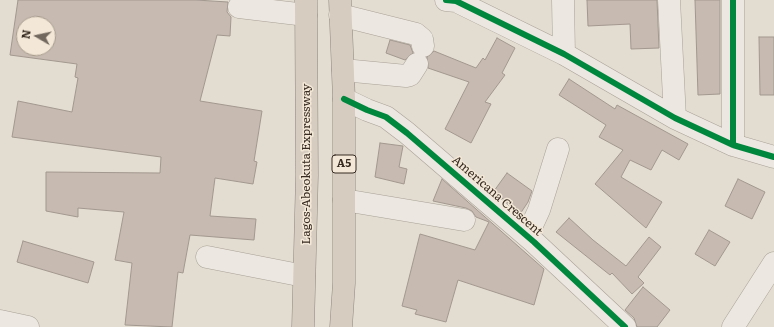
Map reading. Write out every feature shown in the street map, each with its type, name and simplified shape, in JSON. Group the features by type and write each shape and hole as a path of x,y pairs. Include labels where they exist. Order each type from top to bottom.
{"highway":[{"name":"A5","path":"340,7 344,99 344,283 341,327"},
{"name":"Lagos-Abeokuta Expressway","path":"303,327 307,175 306,8"}],"street":[{"path":"452,0 564,54 675,118 733,145 774,157"},
{"path":"563,0 564,54"},
{"path":"669,0 675,118"},
{"path":"733,0 733,145"},
{"path":"239,7 306,8"},
{"path":"340,7 416,34 422,39 420,55 410,75 406,76 343,70"},
{"name":"Americana Crescent","path":"344,99 386,117 408,133 527,236 625,327"},
{"path":"527,236 539,210 558,149"},
{"path":"344,200 464,220"},
{"path":"207,257 304,276"},
{"path":"733,327 774,264"},
{"path":"0,320 28,327"}],"building":[{"path":"18,0 196,0 228,2 227,12 231,17 230,36 217,35 200,101 262,111 254,161 257,162 253,184 215,178 210,216 256,219 254,240 190,235 183,273 178,272 172,327 125,325 132,263 115,260 124,212 78,208 78,217 46,211 46,172 160,173 161,157 12,137 18,101 72,112 78,78 75,77 77,64 17,56 56,56 56,16 16,16 16,56 10,55"},
{"path":"587,0 657,0 659,48 631,49 630,24 588,26"},
{"path":"695,0 720,0 720,94 698,95"},
{"path":"759,37 774,37 774,95 760,95"},
{"path":"497,38 515,48 502,73 505,75 485,102 491,104 471,143 445,129 469,82 428,68 427,57 434,51 476,68 483,58 485,60"},
{"path":"390,40 410,45 413,53 405,60 386,53"},
{"path":"569,79 615,109 617,105 688,144 679,160 662,150 651,170 630,160 621,177 662,202 646,228 595,184 623,150 599,137 606,125 559,95"},
{"path":"380,143 403,146 399,167 407,169 404,184 375,177"},
{"path":"507,173 532,191 528,202 520,214 494,191"},
{"path":"442,179 544,269 534,305 458,280 446,322 415,314 417,310 402,306 420,234 475,250 489,222 476,217 472,211 466,208 433,201"},
{"path":"738,179 765,192 752,219 725,206"},
{"path":"569,218 593,240 626,266 649,237 661,247 638,277 644,283 632,294 612,273 610,275 556,232"},
{"path":"709,230 730,242 715,266 695,254"},
{"path":"23,241 94,262 88,283 17,262"},
{"path":"643,287 670,310 657,327 637,327 634,318 625,310"}],"cycle path":[{"path":"446,0 456,1 564,54 675,118 733,145 774,157"},
{"path":"733,0 733,145"},
{"path":"344,99 386,117 407,133 534,242 625,327"}]}
